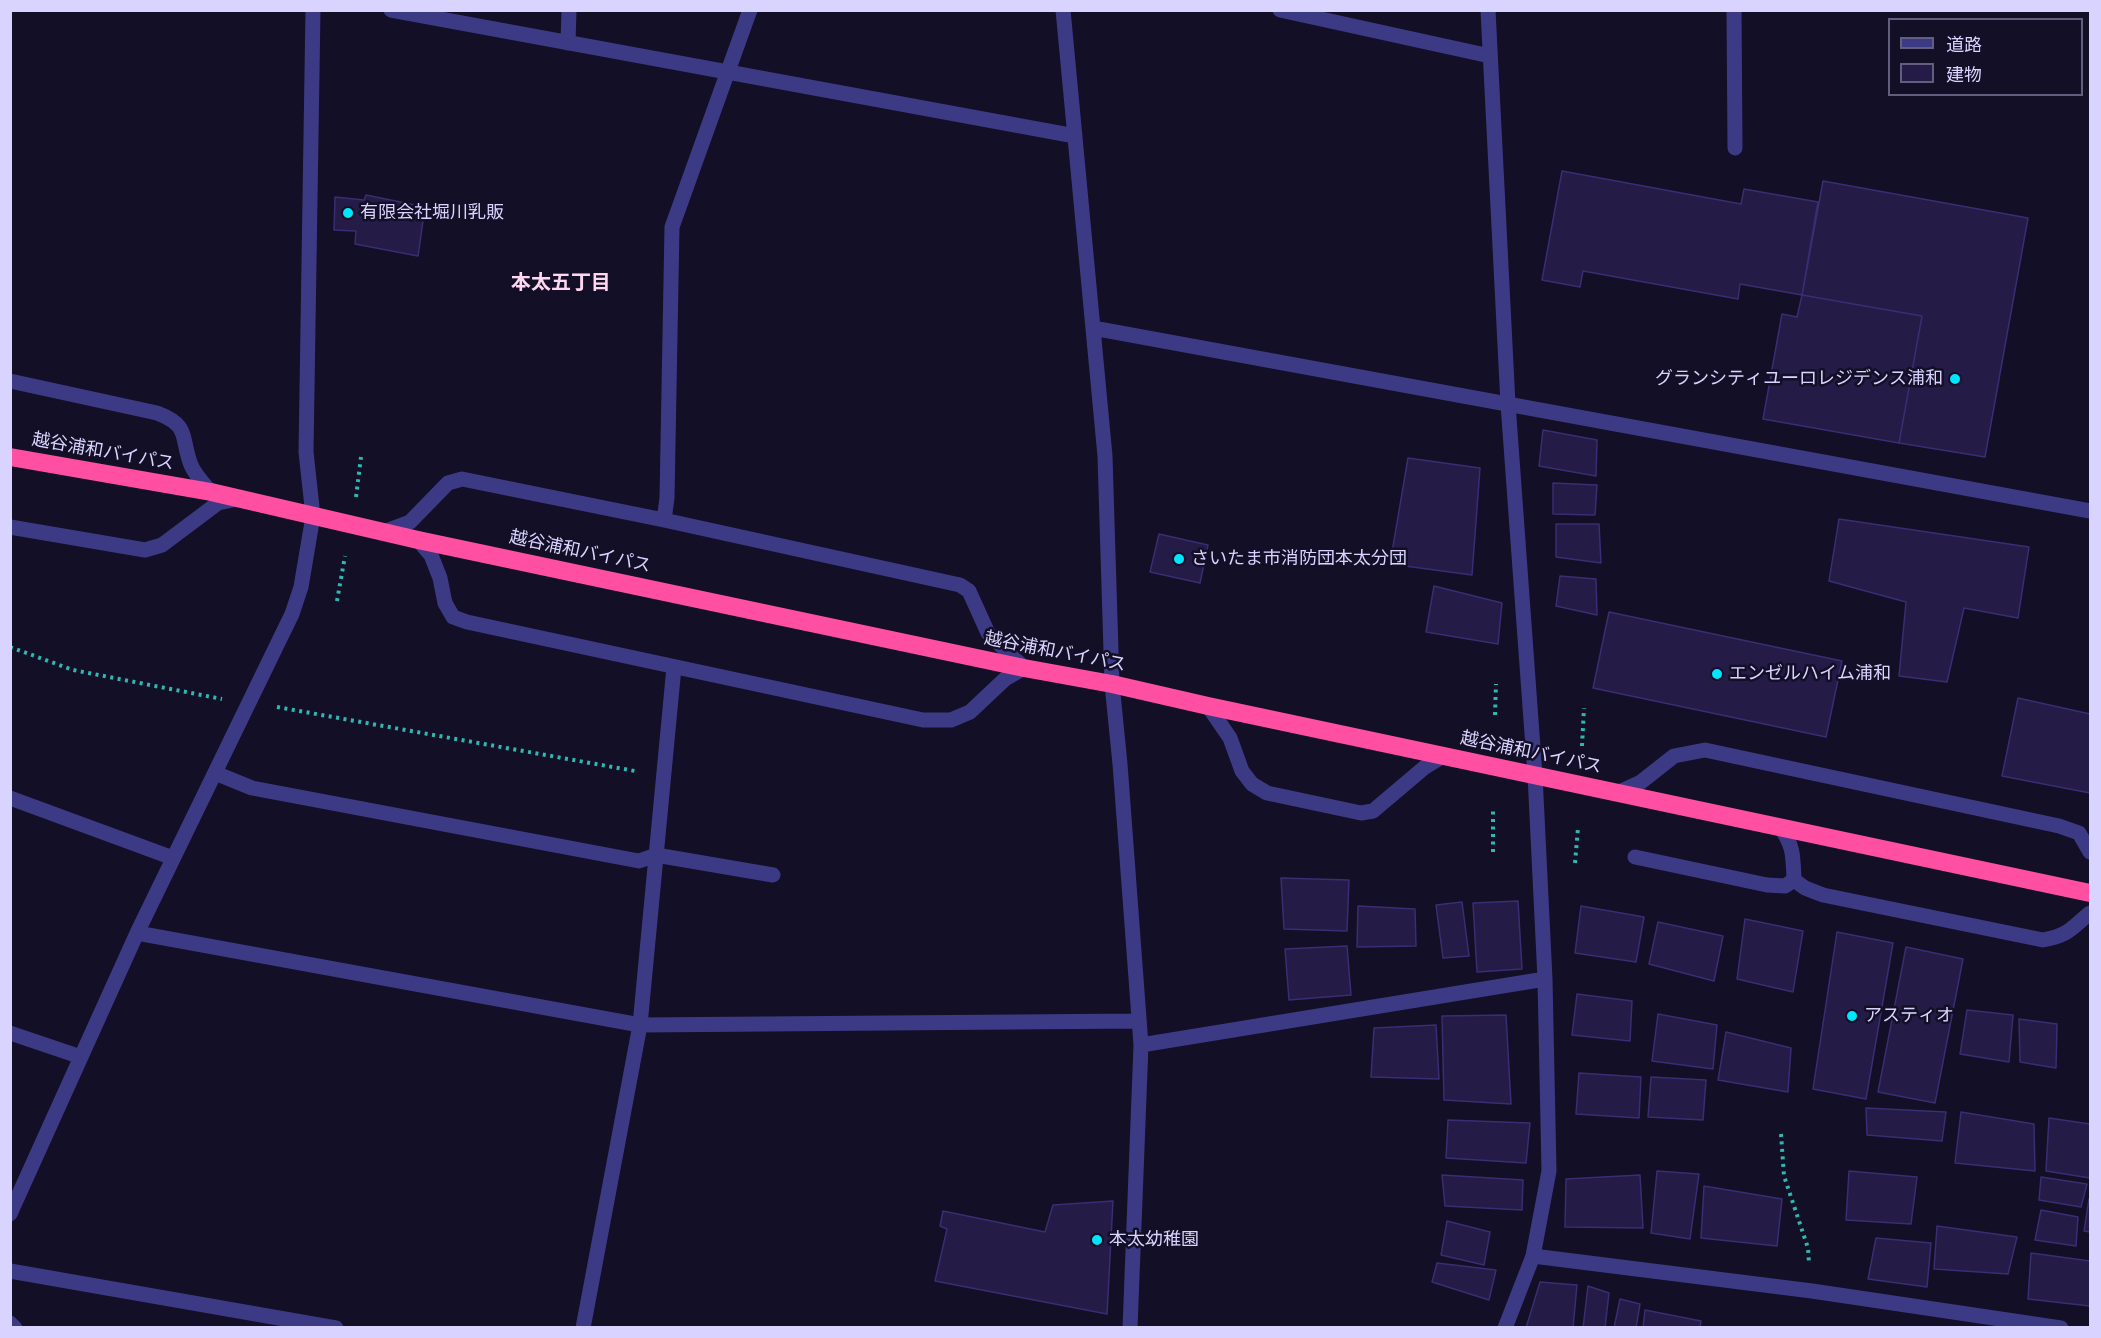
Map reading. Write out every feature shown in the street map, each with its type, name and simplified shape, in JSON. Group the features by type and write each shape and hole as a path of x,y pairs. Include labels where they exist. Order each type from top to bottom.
{"highway":[{"name":"越谷浦和バイパス","path":"10,457 211,492 418,540 1024,668 1112,684 2091,893"}],"street":[{"path":"10,1214 137,933 292,614 301,587 313,516 306,452 313,10"},
{"path":"391,10 1075,136"},
{"path":"568,43 569,10"},
{"path":"664,520 667,498 672,227 750,10"},
{"path":"1063,10 1105,456 1112,684 1141,1045 1130,1328"},
{"path":"1280,10 1490,56"},
{"path":"1488,10 1508,404 1535,775 1545,979 1549,1171 1533,1256 1505,1328"},
{"path":"1734,10 1735,148"},
{"path":"1093,328 2091,511"},
{"path":"10,381 157,413 171,419 182,429 191,465 211,492"},
{"path":"386,531 410,522 448,483 462,479 664,520 960,585 969,591 988,633 1024,668 1005,679 970,712 951,720 923,720 467,622 453,617 445,603 440,578 431,555 418,540"},
{"path":"10,527 144,550 162,546 218,503 237,499"},
{"path":"583,1328 640,1025 674,667"},
{"path":"1208,706 1230,738 1242,771 1252,784 1267,793 1361,813 1373,811 1425,767 1443,756"},
{"path":"1619,792 1641,782 1674,756 1705,750 2059,826 2079,833 2091,852"},
{"path":"215,773 252,788 639,861 656,855 773,875"},
{"path":"10,798 173,858"},
{"path":"1780,827 1790,840 1794,880"},
{"path":"1635,857 1767,885 1785,886 1794,880"},
{"path":"1794,880 1805,888 1823,895 2043,940 2061,937 2091,913"},
{"path":"137,933 640,1025 1138,1021"},
{"path":"1141,1045 1545,979"},
{"path":"10,1033 81,1058"},
{"path":"1533,1256 1812,1291 2061,1328"},
{"path":"10,1271 336,1328"},
{"path":"10,1323 15,1328"}],"path":[{"path":"356,501 361,457"},
{"path":"337,601 345,556"},
{"path":"10,647 73,670 248,704 285,708 642,773"},
{"path":"1495,715 1496,684"},
{"path":"1582,746 1584,708"},
{"path":"1493,807 1493,852"},
{"path":"1575,863 1578,828"},
{"path":"1781,1134 1784,1176 1808,1248 1812,1291"}],"building":[{"path":"1562,171 1741,204 1744,189 1818,202 1802,295 1740,284 1738,299 1583,271 1580,287 1542,280"},
{"name":"グランシティユーロレジデンス浦和","path":"1823,181 2028,218 1985,457 1899,443 1922,316 1802,295"},
{"path":"366,195 425,207 418,256 355,244 356,231 334,230 335,197 364,200"},
{"path":"1802,295 1922,316 1899,443 1763,419 1782,314 1797,317"},
{"path":"1543,430 1597,440 1596,476 1539,466"},
{"path":"1408,458 1480,468 1472,575 1390,564"},
{"path":"1553,483 1597,485 1595,515 1553,514"},
{"path":"1839,519 2029,547 2018,618 1964,608 1947,682 1899,676 1906,602 1829,581"},
{"path":"1556,524 1599,524 1601,563 1556,557"},
{"name":"さいたま市消防団本太分団","path":"1159,534 1208,545 1200,583 1150,572"},
{"path":"1560,576 1596,579 1597,615 1556,606"},
{"path":"1434,586 1502,603 1498,644 1426,632"},
{"name":"エンゼルハイム浦和","path":"1609,612 1842,661 1826,737 1593,688"},
{"path":"2018,698 2090,714 2090,793 2002,776"},
{"path":"1281,878 1349,880 1347,931 1284,929"},
{"path":"1518,901 1522,969 1477,972 1473,903"},
{"path":"1462,902 1469,956 1443,958 1436,905"},
{"path":"1358,906 1415,909 1416,946 1357,947"},
{"path":"1581,906 1644,917 1636,962 1575,953"},
{"path":"1745,919 1803,931 1793,992 1737,979"},
{"path":"1658,922 1723,936 1714,981 1649,964"},
{"name":"アスティオ","path":"1837,932 1893,943 1866,1099 1813,1089"},
{"path":"1347,946 1351,995 1289,1000 1285,949"},
{"path":"1906,947 1963,959 1935,1103 1878,1092"},
{"path":"1577,994 1632,1001 1630,1041 1572,1035"},
{"path":"1967,1010 2013,1015 2009,1062 1960,1054"},
{"path":"1658,1014 1717,1025 1713,1069 1652,1061"},
{"path":"1506,1015 1511,1104 1444,1100 1442,1016"},
{"path":"2019,1019 2057,1024 2056,1068 2020,1062"},
{"path":"1436,1025 1439,1079 1371,1077 1374,1028"},
{"path":"1726,1032 1791,1048 1788,1092 1718,1080"},
{"path":"1579,1073 1641,1077 1639,1118 1576,1114"},
{"path":"1651,1077 1706,1080 1703,1120 1648,1117"},
{"path":"1866,1108 1946,1112 1942,1141 1867,1135"},
{"path":"1961,1112 2034,1124 2035,1171 1955,1163"},
{"path":"2049,1118 2090,1124 2090,1178 2046,1171"},
{"path":"1448,1120 1530,1123 1526,1163 1446,1158"},
{"path":"1657,1171 1699,1174 1690,1239 1651,1233"},
{"path":"1849,1171 1917,1177 1911,1224 1846,1220"},
{"path":"1442,1175 1523,1180 1522,1210 1445,1206"},
{"path":"1640,1175 1643,1228 1565,1227 1566,1179"},
{"path":"2041,1177 2087,1184 2081,1207 2039,1200"},
{"path":"1704,1186 1782,1199 1777,1246 1701,1238"},
{"path":"2090,1199 2090,1232 2084,1231"},
{"path":"1113,1201 1107,1314 935,1281 947,1229 940,1226 943,1211 1045,1232 1053,1205"},
{"path":"2041,1210 2078,1217 2076,1246 2035,1240"},
{"path":"1447,1221 1490,1232 1484,1265 1441,1255"},
{"path":"1937,1226 2017,1237 2008,1274 1934,1269"},
{"path":"1876,1238 1931,1243 1927,1287 1868,1279"},
{"path":"2031,1253 2090,1261 2090,1306 2028,1299"},
{"path":"1437,1263 1496,1270 1489,1300 1432,1282"},
{"path":"1540,1282 1577,1285 1573,1328 1526,1328"},
{"path":"1588,1286 1609,1293 1605,1328 1583,1328"},
{"path":"1620,1299 1640,1304 1636,1328 1614,1328"},
{"path":"1645,1310 1701,1321 1700,1328 1643,1328"}],"place":[{"name":"有限会社堀川乳販","path":"348,213"},
{"name":"グランシティユーロレジデンス浦和","path":"1955,379"},
{"name":"さいたま市消防団本太分団","path":"1179,559"},
{"name":"エンゼルハイム浦和","path":"1717,674"},
{"name":"アスティオ","path":"1852,1016"},
{"name":"本太幼稚園","path":"1097,1240"}],"district":[{"name":"本太五丁目","path":"561,283"}]}
